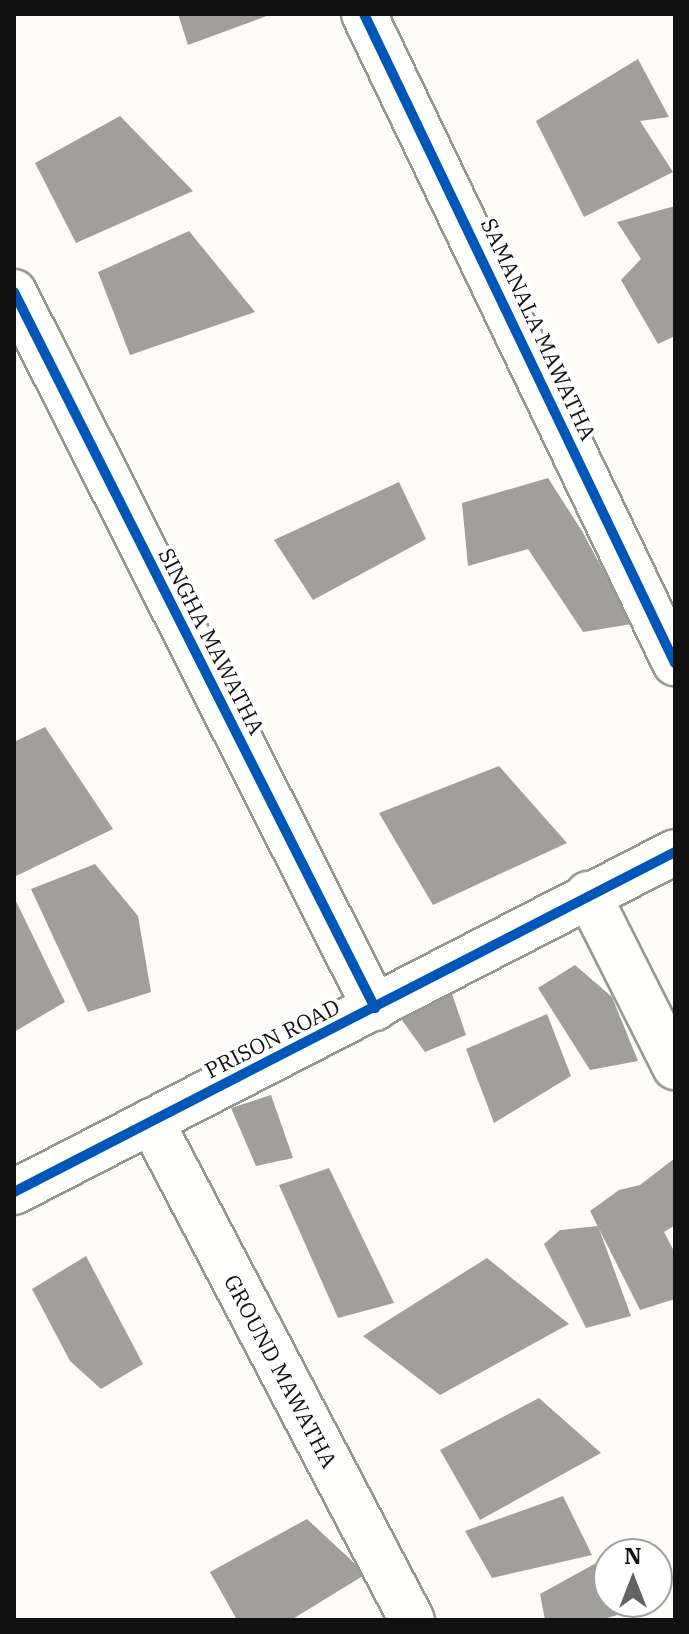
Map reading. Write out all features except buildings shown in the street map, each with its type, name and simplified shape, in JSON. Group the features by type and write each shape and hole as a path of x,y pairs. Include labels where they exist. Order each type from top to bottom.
{"street":[{"name":"SAMANALA MAWATHA","path":"364,14 675,663"},
{"name":"SINGHA MAWATHA","path":"14,292 375,1008"},
{"name":"PRISON ROAD","path":"14,1192 375,1008 588,894 675,852"},
{"path":"588,894 675,1067"},
{"name":"GROUND MAWATHA","path":"151,1121 412,1620"}],"cycle path":[{"path":"364,14 675,663"},
{"path":"14,292 375,1008"},
{"path":"14,1192 675,852"}]}
